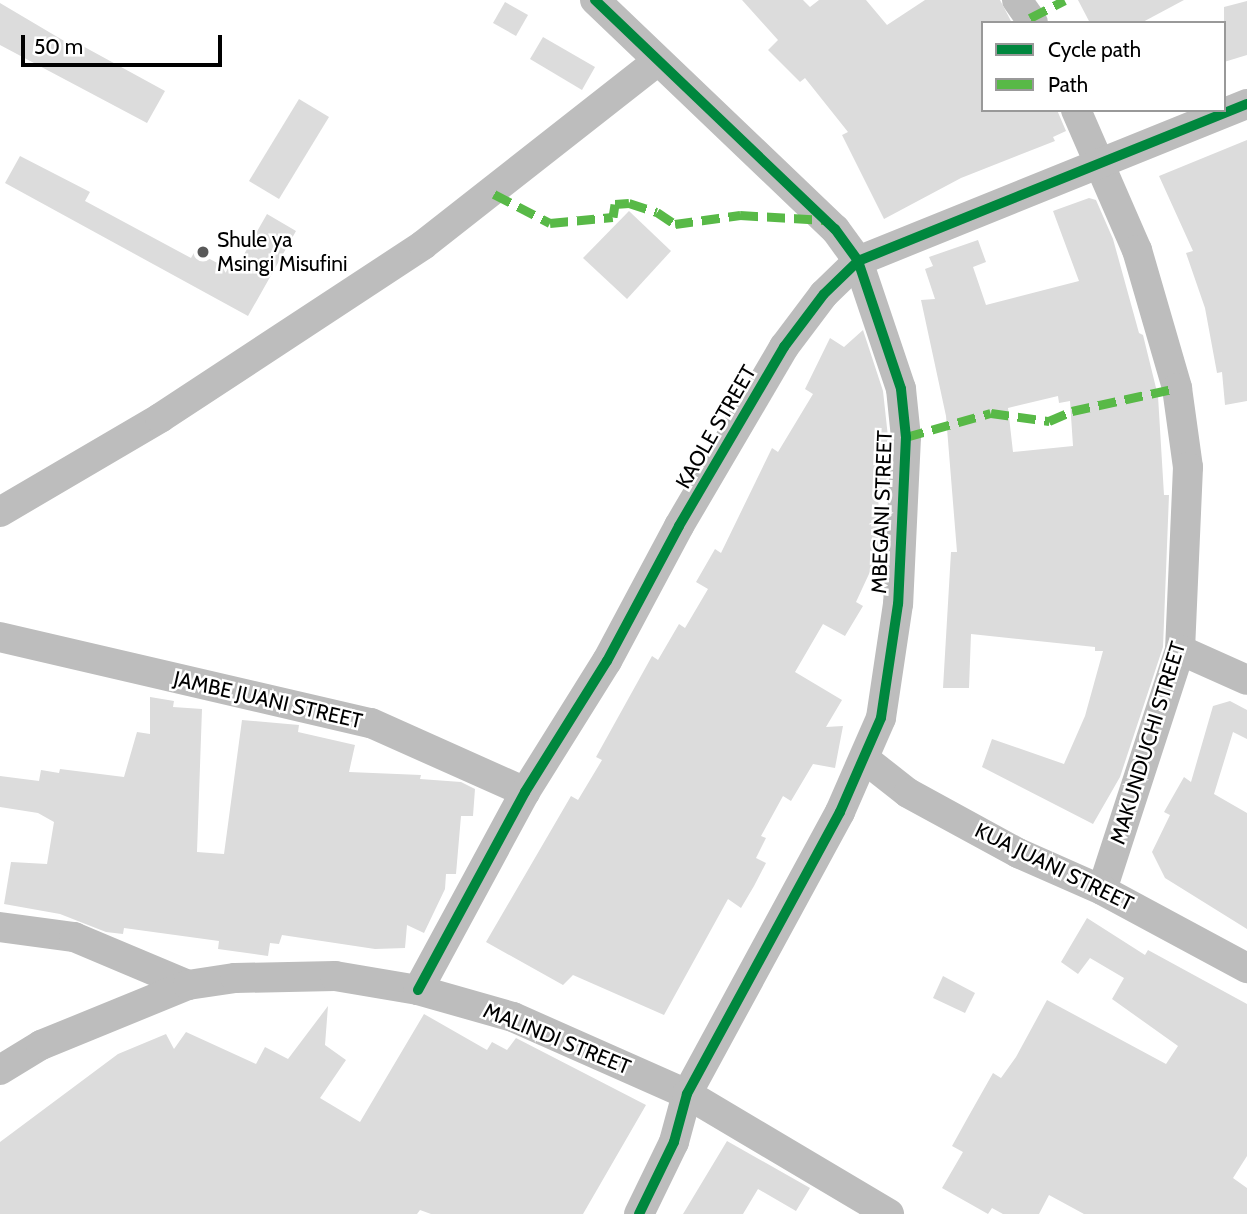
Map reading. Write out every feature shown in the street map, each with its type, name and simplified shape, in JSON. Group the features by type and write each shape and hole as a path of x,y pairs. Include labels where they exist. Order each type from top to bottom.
{"street":[{"name":"MBEGANI STREET","path":"595,0 835,229 859,261 901,389 906,437 905,521 893,658 881,718 866,760 687,1094 674,1142 639,1214"},
{"path":"1017,0 1032,21"},
{"path":"0,512 150,425 423,245 658,61"},
{"name":"KAOLE STREET","path":"418,990 525,792 607,662 784,347 824,294 859,261 1247,104"},
{"name":"MAKUNDUCHI STREET","path":"1077,112 1138,250 1178,388 1188,467 1181,650 1102,890"},
{"name":"JAMBE JUANI STREET","path":"0,637 371,723 525,792"},
{"path":"1181,650 1247,680"},
{"name":"KUA JUANI STREET","path":"866,760 908,793 1018,853 1102,890 1247,968"},
{"path":"0,928 74,937 188,985"},
{"name":"MALINDI STREET","path":"0,1070 41,1045 188,985 235,978 335,976 418,990 513,1017 687,1094 890,1214"}],"building":[{"path":"742,0 803,0 810,7 819,0 866,0 887,25 925,0 1000,0 1011,21 981,21 981,112 1058,112 1066,131 1053,137 1055,141 961,178 884,219 842,135 848,132 805,78 800,82 768,50 778,40"},
{"path":"1078,0 1184,0 1145,21 1089,21"},
{"path":"1247,1 1247,55 1226,61 1226,21 1224,7"},
{"path":"505,2 528,15 516,36 493,23"},
{"path":"0,3 76,48 79,44 165,91 147,123 0,45"},
{"path":"543,37 595,67 582,90 530,59"},
{"path":"299,99 329,117 279,199 249,181"},
{"path":"1247,140 1247,401 1225,405 1222,372 1217,373 1205,308 1186,253 1193,251 1159,176"},
{"path":"20,156 90,192 85,201 191,258 195,251 234,272 267,214 296,231 248,316 5,183"},
{"path":"1089,198 1096,200 1113,239 1139,333 1143,335 1158,396 1164,495 1169,495 1163,647 1120,777 1093,824 982,767 992,739 1064,764 1085,716 1103,651 1095,651 1095,647 971,634 969,688 943,688 951,552 957,552 946,416 921,300 935,299 925,269 933,266 929,257 978,240 986,262 973,267 986,305 1079,281 1053,211","holes":["1058,396 1059,403 1070,401 1073,446 1013,452 1008,408"]},
{"path":"629,211 671,251 627,299 583,258"},
{"path":"863,330 883,391 888,437 887,478 878,495 881,548 856,602 863,606 845,636 823,624 795,672 842,700 826,727 843,726 835,768 813,764 791,801 783,796 761,836 766,838 756,858 766,863 754,886 741,908 728,899 664,1015 573,975 563,985 486,942 571,796 578,800 602,760 596,757 652,656 658,660 679,624 685,628 708,589 696,582 715,549 721,553 772,448 778,452 813,394 805,389 830,338 844,347"},
{"path":"150,697 174,701 173,707 202,709 197,852 224,854 242,720 299,725 298,732 355,745 349,772 421,775 420,779 461,782 475,789 473,816 461,816 456,874 446,874 445,889 424,933 407,925 405,948 375,949 282,935 279,944 270,943 268,956 218,949 219,941 124,928 123,934 106,932 60,914 4,904 11,862 47,864 54,822 38,813 0,807 0,776 39,781 41,770 59,773 60,769 124,777 137,732 150,734"},
{"path":"1230,701 1247,710 1247,739 1233,732 1214,794 1247,813 1247,929 1165,878 1152,852 1170,815 1164,812 1184,777 1191,782 1213,706"},
{"path":"1087,918 1145,955 1148,950 1247,1004 1247,1156 1233,1178 1247,1188 1247,1214 1084,1214 1049,1195 1039,1214 1003,1214 992,1208 988,1214 942,1188 963,1152 952,1146 967,1119 993,1073 1001,1078 1016,1057 1047,1000 1166,1064 1178,1046 1112,999 1124,978 1090,958 1078,974 1061,962"},
{"path":"943,976 975,993 965,1013 933,998"},
{"path":"328,1006 325,1045 346,1060 320,1098 360,1122 424,1014 487,1050 492,1042 507,1050 516,1038 646,1105 583,1214 431,1214 420,1210 417,1214 0,1214 0,1142 118,1054 166,1034 174,1049 186,1032 256,1064 265,1047 288,1059"},
{"path":"727,1141 810,1188 796,1211 758,1189 743,1214 683,1214"}],"marked path":[{"path":"1030,18 1065,0"},
{"path":"494,194 550,223 613,217 615,204 629,203 657,212 675,224 740,215 825,220"},
{"path":"906,437 991,413 1049,421 1072,411 1177,388"}],"cycle path":[{"path":"595,0 835,229 858,261 901,389 906,437 898,604 881,718 840,812 687,1094 674,1142 639,1214"},
{"path":"418,990 525,792 607,661 679,526 784,347 824,294 858,261 1247,104"}],"place":[{"name":"Shule ya Msingi Misufini","path":"203,252"}]}
